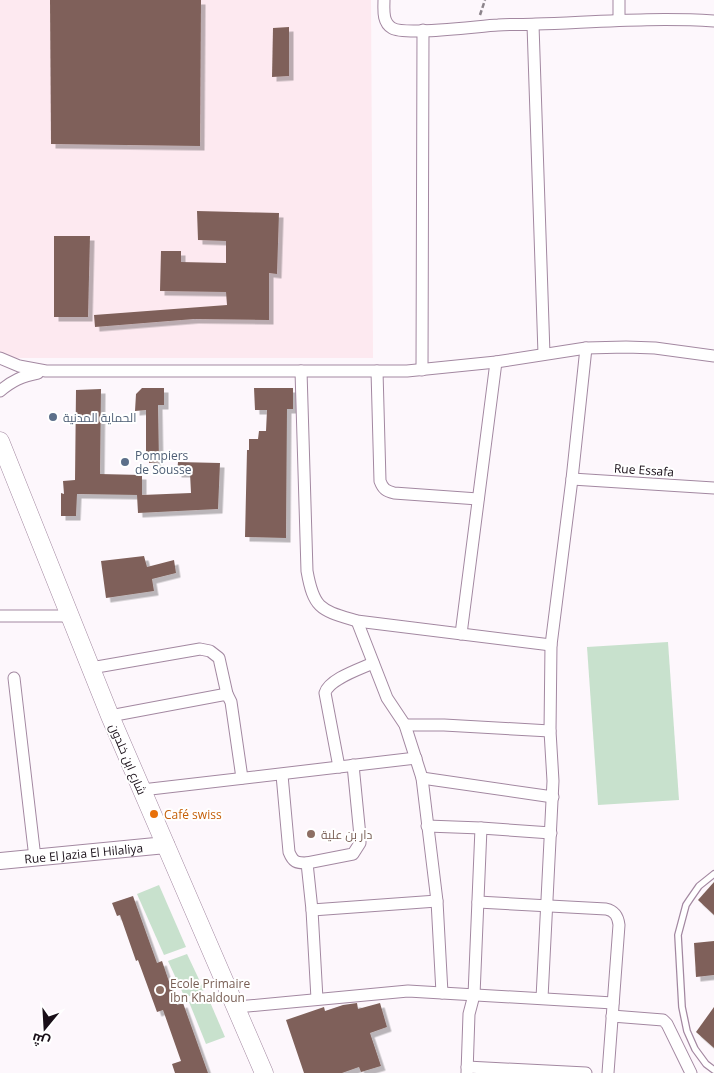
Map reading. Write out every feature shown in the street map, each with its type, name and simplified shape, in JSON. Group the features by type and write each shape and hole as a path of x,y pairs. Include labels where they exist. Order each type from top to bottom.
{"main road":[{"name":"شارع ابن خلدون","path":"0,441 110,716 264,1073"}],"street":[{"path":"384,0 384,17 386,22 392,28 399,30 672,18 714,21"},
{"path":"619,0 619,20"},
{"path":"534,25 544,354"},
{"path":"422,370 424,30"},
{"path":"542,998 553,797 550,731 551,645 586,348"},
{"path":"0,358 19,366 46,371 377,371 422,370 496,362 586,348 656,348 714,356"},
{"path":"460,634 496,362"},
{"path":"0,391 23,376 46,371"},
{"path":"301,371 307,571 311,592 314,599 323,609 329,613 357,621 551,645"},
{"path":"377,371 380,481 384,489 394,493 478,499"},
{"name":"Rue Essafa","path":"572,479 714,488"},
{"path":"0,616 69,616"},
{"path":"357,621 387,698 405,725 422,778 437,901 442,993"},
{"path":"91,668 200,649 219,658 231,702 242,778"},
{"path":"339,767 325,693 326,689 331,683 373,663"},
{"path":"14,678 35,858"},
{"path":"110,716 228,694"},
{"path":"405,725 444,725 550,731"},
{"path":"142,790 416,758"},
{"path":"282,775 289,852 292,860 297,863 307,863 353,854 357,849 360,836 353,765"},
{"path":"422,778 553,797"},
{"path":"427,826 551,833"},
{"path":"481,828 474,995 469,1014 467,1070 586,1073"},
{"name":"Rue El Jazia El Hilaliya","path":"0,861 166,844"},
{"path":"307,863 312,910 317,999"},
{"path":"312,910 437,901"},
{"path":"478,902 606,909 612,910 616,914 618,925 608,1073"},
{"path":"237,1007 408,991 613,1003"},
{"path":"612,1016 663,1020 667,1024 691,1073"},
{"path":"682,1073 683,1058"}],"lane":[{"path":"714,874 699,886 690,899 686,906 678,935 682,1007 687,1031 695,1049 706,1064 714,1070"}],"shaded area":[{"path":"0,0 371,0 373,358 0,358"}],"green space":[{"path":"668,642 679,800 598,805 587,647"},
{"path":"159,885 186,947 164,955 137,894"},
{"path":"187,954 204,990 185,998 168,961"},
{"path":"207,995 225,1037 206,1044 189,1002"}],"building":[{"path":"50,0 201,0 200,146 51,144"},
{"path":"289,27 289,76 272,77 273,28"},
{"path":"197,211 279,213 277,274 269,273 269,320 194,319 95,327 94,315 227,305 226,292 160,291 161,251 181,251 181,262 226,263 226,241 198,240"},
{"path":"54,236 90,236 88,317 54,317"},
{"path":"142,388 164,388 164,405 158,405 159,462 149,463 149,452 146,452 146,410 135,411 136,394"},
{"path":"254,388 293,388 293,409 287,409 286,538 245,537 247,450 249,450 249,439 258,439 259,431 266,431 267,410 255,410"},
{"path":"101,389 100,474 142,475 142,495 191,493 190,473 177,473 178,462 220,463 218,509 138,513 137,495 139,495 77,494 76,516 61,516 61,493 64,494 63,481 75,480 76,390"},
{"path":"144,556 147,567 174,560 176,573 152,579 154,591 106,598 101,561"},
{"path":"714,882 714,915 698,900"},
{"path":"133,896 157,963 162,961 177,1005 183,1003 208,1073 175,1073 172,1064 181,1061 163,1010 157,1012 120,915 117,916 112,903"},
{"path":"714,941 714,975 696,977 694,943"},
{"path":"357,1003 358,1009 380,1003 387,1027 370,1033 381,1066 361,1072 359,1067 342,1073 304,1073 286,1020 324,1007 325,1011"},
{"path":"714,1007 714,1048 696,1032"}],"place":[{"name":"الحماية المدنية","path":"53,417"},
{"name":"Pompiers de Sousse","path":"125,462"},
{"name":"Café swiss","path":"154,814"},
{"name":"دار بن علية","path":"311,834"},
{"name":"Ecole Primaire Ibn Khaldoun","path":"160,990"}]}
